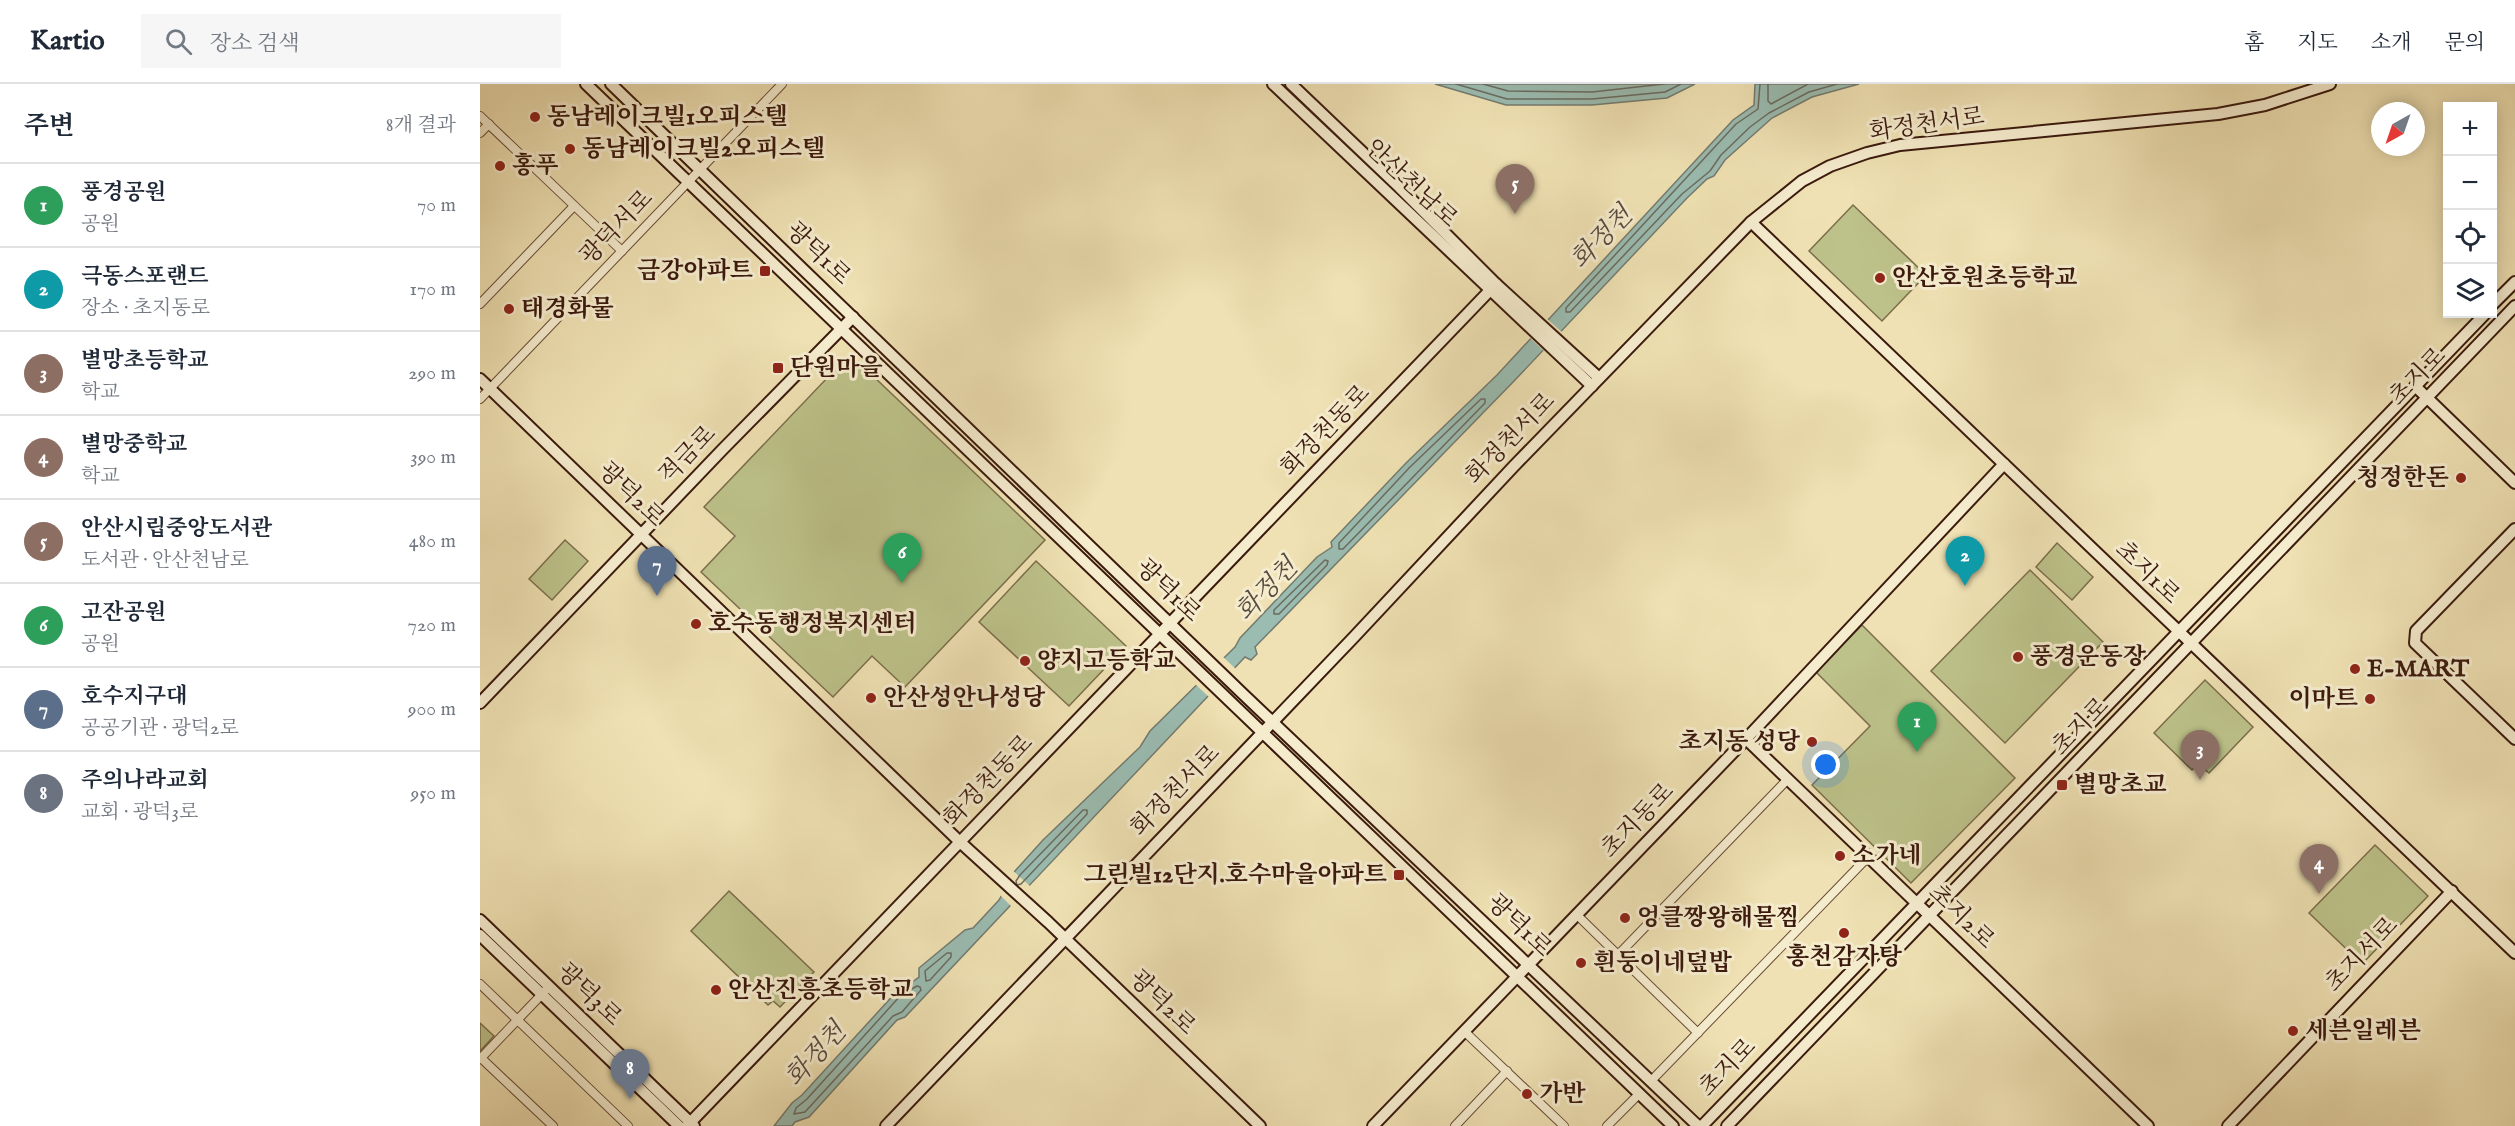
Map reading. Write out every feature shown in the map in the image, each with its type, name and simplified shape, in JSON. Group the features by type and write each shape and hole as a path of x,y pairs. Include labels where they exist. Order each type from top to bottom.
{"street":[{"name":"광덕1로","path":"586,84 1673,1126"},
{"name":"광덕1로","path":"611,84 1171,622 1244,695 1700,1126"},
{"name":"안산천남로","path":"1273,84 1595,382"},
{"name":"안산천남로","path":"1291,84 1399,186 1494,287"},
{"name":"화정천서로","path":"886,1126 1595,382 1751,222 1802,181 1830,166 1867,153 1900,145 2218,114 2265,105 2330,84"},
{"name":"광덕서로","path":"480,399 700,170 777,86"},
{"path":"480,116 622,251"},
{"path":"480,133 489,124"},
{"path":"480,304 574,206"},
{"name":"초지1로","path":"1751,222 2515,953"},
{"path":"2497,301 2515,282"},
{"name":"화정천동로","path":"691,1125 1494,287"},
{"name":"초지로","path":"1727,1126 2515,306"},
{"name":"적금로","path":"480,703 641,533 853,317"},
{"name":"초지로","path":"1700,1126 2480,318"},
{"name":"광덕2로","path":"480,379 960,842 1035,910 1260,1126"},
{"path":"2415,386 2515,483"},
{"name":"초지동로","path":"1373,1126 1746,739 2004,464"},
{"path":"2515,529 2416,631 2414,637 2415,643 2515,739"},
{"name":"초지2로","path":"1746,739 2148,1126"},
{"path":"1618,955 1788,779"},
{"path":"1651,1081 1868,857"},
{"name":"초지서로","path":"2228,1126 2452,891"},
{"path":"1577,915 1698,1033"},
{"name":"광덕3로","path":"480,920 545,990 679,1126"},
{"name":"광덕3로","path":"480,935 545,990 691,1125"},
{"path":"480,984 628,1126"},
{"path":"545,990 481,1058 552,1126"},
{"path":"1464,1030 1564,1126"},
{"path":"1455,1126 1507,1071"},
{"path":"1607,1126 1639,1094"}],"green space":[{"path":"1853,205 1926,275 1882,321 1809,251"},
{"path":"850,354 1045,540 905,687 872,656 833,697 701,572 735,536 704,507"},
{"path":"565,540 588,561 552,600 529,579"},
{"path":"2057,543 2093,577 2072,600 2036,567"},
{"path":"1036,561 1126,646 1069,706 979,622"},
{"name":"풍경운동장","path":"2030,570 2103,642 2005,743 1931,671"},
{"path":"1862,625 2015,778 1911,883 1812,785 1870,726 1816,672"},
{"path":"2205,680 2253,727 2209,773 2198,764 2192,770 2154,733"},
{"path":"2375,845 2428,896 2362,964 2309,913"},
{"path":"729,891 814,972 780,1007 773,1001 768,1005 691,931"},
{"path":"480,1023 494,1036 480,1051"}],"water":[{"path":"1435,84 1695,84 1667,98 1592,105 1506,105"},
{"path":"1755,84 1859,84 1812,97 1772,118 1725,160 1714,176 1707,179 1687,198 1515,380 1255,647 1257,654 1251,660 1245,657 905,1017 897,1020 809,1117 795,1122 792,1126 774,1126 792,1103 802,1095 899,989 919,977 919,968 965,930 973,928 999,900 1015,871 1043,840 1140,747 1150,731 1235,647 1240,638 1317,557 1332,547 1331,542 1406,463 1497,375 1733,120 1754,105"}],"pier":[{"path":"1545,317 1563,333 1545,352 1528,336"},
{"path":"1222,656 1237,670 1210,698 1194,683"},
{"path":"1012,870 1031,887 1012,907 999,894"}],"place":[{"name":"동남레이크빌1오피스텔","path":"535,117"},
{"name":"동남레이크빌2오피스텔","path":"570,149"},
{"name":"홍푸","path":"500,166"},
{"name":"안산시립중앙도서관","path":"1515,214"},
{"name":"금강아파트","path":"765,271"},
{"name":"안산호원초등학교","path":"1880,278"},
{"name":"태경화물","path":"509,309"},
{"name":"단원마을","path":"778,368"},
{"name":"청정한돈","path":"2461,478"},
{"name":"고잔공원","path":"902,583"},
{"name":"극동스포랜드","path":"1965,586"},
{"name":"호수지구대","path":"657,596"},
{"name":"호수동행정복지센터","path":"696,624"},
{"name":"풍경운동장","path":"2018,657"},
{"name":"양지고등학교","path":"1025,661"},
{"name":"E-MART","path":"2355,669"},
{"name":"안산성안나성당","path":"871,698"},
{"name":"이마트","path":"2370,699"},
{"name":"초지동 성당","path":"1812,742"},
{"name":"풍경공원","path":"1917,752"},
{"name":"별망초등학교","path":"2200,780"},
{"name":"별망초교","path":"2062,785"},
{"name":"소가네","path":"1840,856"},
{"name":"그린빌12단지.호수마을아파트","path":"1399,875"},
{"name":"별망중학교","path":"2319,894"},
{"name":"엉클짱왕해물찜","path":"1625,918"},
{"name":"홍천감자탕","path":"1844,933"},
{"name":"흰둥이네덮밥","path":"1581,963"},
{"name":"안산진흥초등학교","path":"716,990"},
{"name":"세븐일레븐","path":"2293,1031"},
{"name":"가반","path":"1527,1094"},
{"name":"주의나라교회","path":"630,1099"}],"water label":[{"name":"화정천","path":"1602,238"},
{"name":"화정천","path":"1267,590"},
{"name":"화정천","path":"816,1055"}]}
